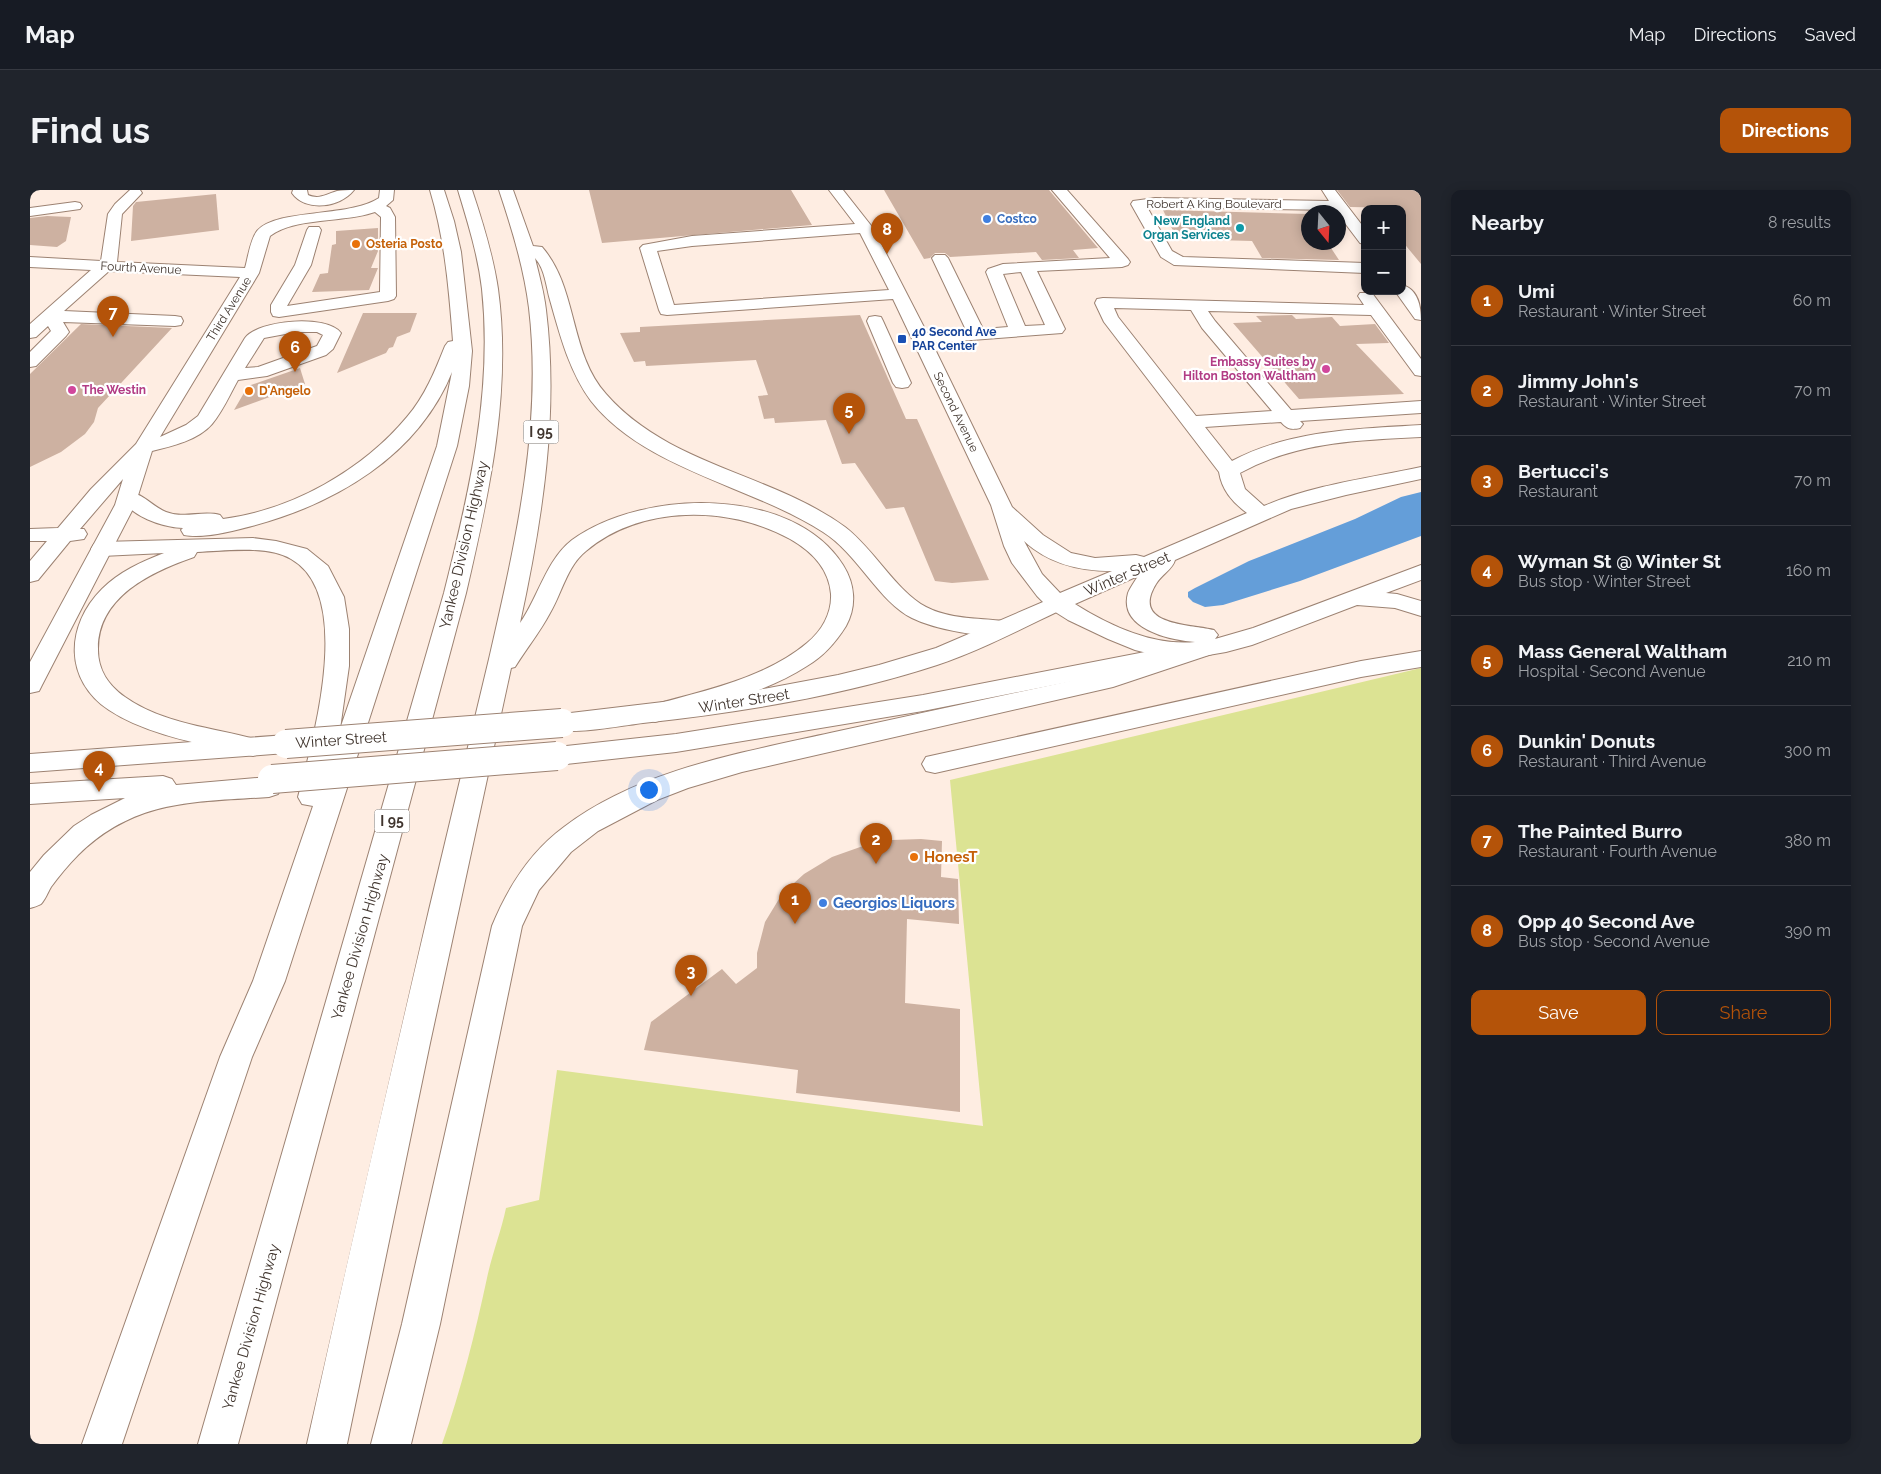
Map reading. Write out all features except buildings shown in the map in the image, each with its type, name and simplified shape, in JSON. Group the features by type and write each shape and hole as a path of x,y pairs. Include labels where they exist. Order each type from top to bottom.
{"main road":[{"path":"300,190 298,192 300,196 310,201 335,198 348,190"},
{"path":"376,207 386,200 387,190"},
{"path":"102,1444 236,1057 269,981 442,463 451,431 460,386 463,351 459,328 453,252 447,221 436,190"},
{"name":"Yankee Division Highway","path":"218,1444 453,602 482,477 491,413 493,332 489,286 482,245 465,190"},
{"name":"I 95","path":"327,1444 378,1204 497,675 530,518 539,456 542,415 542,358 538,308 521,231 506,190"},
{"name":"Second Avenue","path":"836,190 866,228 1001,505 1014,547 1024,567 1038,587 1057,603 1093,624 1136,642 1173,650 1207,648"},
{"path":"1018,332 994,272 1002,269 1122,262 1058,190"},
{"path":"1327,190 1338,205"},
{"path":"30,212 76,211 81,192"},
{"path":"30,333 51,316 112,258 116,212 135,193"},
{"name":"Robert A King Boulevard","path":"1301,205 1155,202 1138,204 1166,254 1180,262 1361,268"},
{"path":"314,230 294,268 279,305 279,312 388,296 388,216 385,211 376,207"},
{"name":"Third Avenue","path":"30,576 48,544 144,447 228,338 257,271 262,236 273,227 292,221 355,213 376,207"},
{"path":"1346,215 1361,235"},
{"path":"866,228 692,241 648,248 667,310 899,294"},
{"path":"521,231 548,264 576,358 583,374 601,400 621,419 644,436 671,452 826,524 860,552 907,606 920,614 949,622 1003,628"},
{"path":"940,258 977,335"},
{"name":"Fourth Avenue","path":"30,262 257,271"},
{"path":"921,339 1056,329 1028,267"},
{"path":"1097,286 1110,318 1229,471 1231,486 1242,499 1262,514"},
{"path":"1406,289 1421,288"},
{"path":"1354,293 1364,293 1421,371"},
{"path":"1406,294 1421,315"},
{"path":"1104,303 1377,310"},
{"path":"1197,306 1208,324 1284,415 1314,441"},
{"path":"51,316 228,338 303,326 322,328 332,333 324,349 320,351 261,372 232,375"},
{"path":"30,362 60,332 51,316"},
{"path":"902,382 886,360 869,322 912,320"},
{"path":"30,535 48,544 107,541 196,530 248,521 304,502 344,482 391,446 423,409 444,374 459,328"},
{"path":"144,447 176,436 203,423 232,375 228,338"},
{"path":"886,360 930,357"},
{"path":"1190,422 1421,407"},
{"path":"1229,471 1269,451 1314,441 1340,437 1421,431"},
{"name":"Third Avenue","path":"30,685 129,497 144,447"},
{"name":"Winter Street","path":"30,762 562,723 759,699 858,678 941,654 1177,553 1262,514 1318,495 1421,473"},
{"path":"129,497 149,513 160,518 176,521 200,521 258,510 344,482"},
{"name":"Second Avenue","path":"1001,505 1034,541 1053,553 1071,560 1116,564 1177,553"},
{"path":"497,675 540,610 560,570 571,553 597,534 622,522 650,514 681,510 714,509 738,512 763,517 783,525 801,535 822,552 834,566 841,582 843,604 834,628 815,650 802,659 768,676 655,713"},
{"path":"107,541 268,546 298,554 313,562 323,573 330,586 337,629 337,662 333,696 306,819 285,890 255,979 236,1057"},
{"path":"208,545 152,565 123,582 109,595 94,615 88,628 86,658 98,687 123,708 159,722 253,747"},
{"path":"1177,553 1152,574 1142,586 1138,596 1139,611 1153,624 1178,633 1207,635 1250,631 1291,622"},
{"name":"Winter Street","path":"271,783 330,774 556,756 676,743 923,703 1207,648 1291,622 1421,572"},
{"path":"1349,600 1383,599 1409,604 1421,609"},
{"path":"391,1444 421,1324 508,926 523,890 554,852 587,824 614,808 658,788 699,774 1125,676 1207,648"},
{"path":"935,764 1352,671 1421,659"},
{"path":"30,794 271,783"},
{"path":"30,896 39,880 67,849 94,827 130,808 144,802 173,796 271,783"}],"green space":[{"path":"1421,668 1421,1444 442,1444 467,1362 489,1269 506,1208 539,1200 557,1070 983,1126 950,780"}],"water":[{"path":"1421,492 1421,536 1300,581 1223,605 1205,607 1193,602 1188,597 1188,592 1249,561 1355,519 1401,497"}],"place":[{"name":"Costco","path":"987,219"},
{"name":"New England Organ Services","path":"1240,228"},
{"name":"Osteria Posto","path":"356,244"},
{"name":"Opp 40 Second Ave","path":"887,254"},
{"name":"The Painted Burro","path":"113,337"},
{"name":"40 Second Ave PAR Center","path":"902,339"},
{"name":"Embassy Suites by Hilton Boston Waltham","path":"1326,369"},
{"name":"Dunkin' Donuts","path":"295,372"},
{"name":"The Westin","path":"72,390"},
{"name":"D'Angelo","path":"249,391"},
{"name":"Mass General Waltham","path":"849,434"},
{"name":"Wyman St @ Winter St","path":"99,792"},
{"name":"HonesT","path":"914,857"},
{"name":"Jimmy John's","path":"876,864"},
{"name":"Georgios Liquors","path":"823,903"},
{"name":"Umi","path":"795,924"},
{"name":"Bertucci's","path":"691,996"}]}
